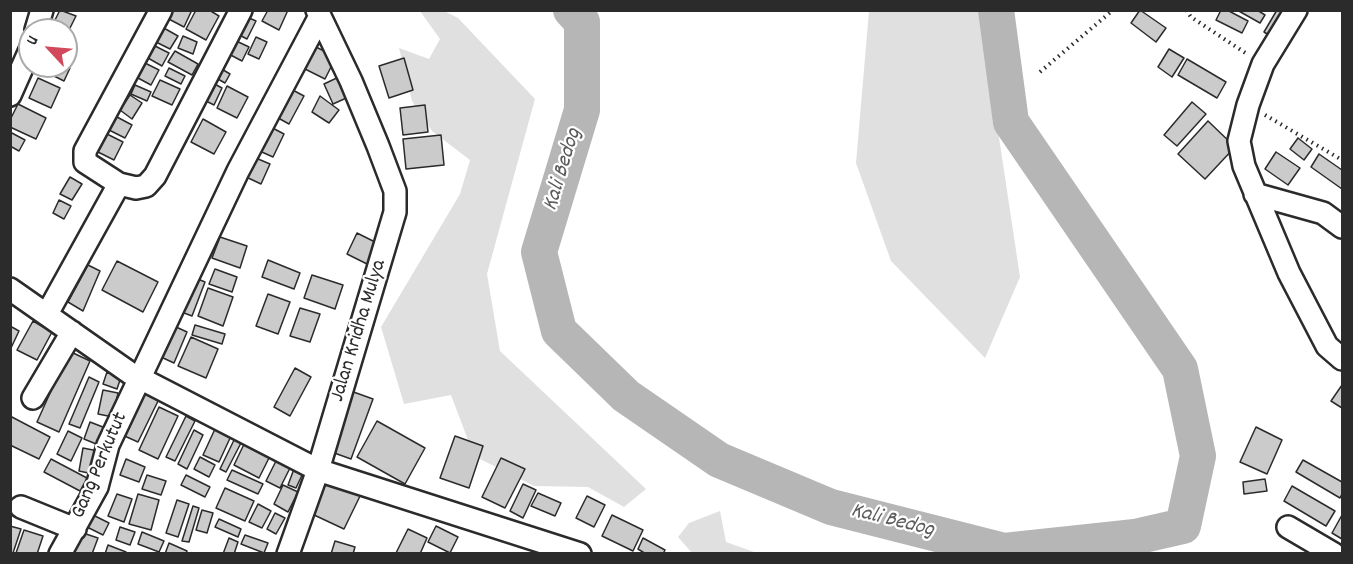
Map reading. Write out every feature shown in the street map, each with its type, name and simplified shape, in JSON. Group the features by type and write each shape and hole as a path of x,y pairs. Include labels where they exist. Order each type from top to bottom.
{"street":[{"path":"160,10 85,151 85,162 119,184 136,188 146,186 155,176 241,10"},
{"path":"1296,10 1263,64 1248,105 1239,141 1244,166 1290,273 1327,346 1342,359"},
{"name":"Jalan Kridha Mulya","path":"288,554 318,470 395,212 396,190 351,81 319,13"},
{"name":"Gang Perkutut","path":"60,554 97,487 108,445 227,194 319,13"},
{"path":"10,95 18,77"},
{"path":"47,314 119,184"},
{"path":"1255,194 1323,213 1342,227"},
{"path":"10,289 139,378 318,470 579,553"},
{"path":"33,398 72,332"},
{"path":"21,507 75,529"},
{"path":"1288,527 1334,554"}],"path":[{"path":"1040,72 1113,10"},
{"path":"1186,10 1191,17 1263,64"},
{"path":"1248,105 1342,160"}],"shaded area":[{"path":"420,11 444,11 458,18 535,99 487,274 500,351 646,489 624,507 588,487 534,486 474,456 451,395 404,404 381,327 460,194 470,160 432,131 412,101 399,48 429,59 440,39"},
{"path":"869,11 980,11 1020,277 985,358 891,261 856,163"},
{"path":"720,511 726,542 757,553 692,553 678,537 689,523"}],"building":[{"path":"60,10 76,16 75,18 56,18"},
{"path":"168,10 189,10 191,12 184,27 165,17"},
{"path":"196,10 209,10 219,16 206,40 186,29"},
{"path":"268,10 288,10 279,30 262,21"},
{"path":"1140,10 1166,28 1156,42 1131,23"},
{"path":"1221,10 1227,10 1248,21 1242,33 1216,20"},
{"path":"1237,10 1257,10 1265,15 1260,23"},
{"path":"1277,10 1290,10 1275,39 1264,32"},
{"path":"240,14 256,21 247,39 232,31"},
{"path":"162,27 178,36 170,49 154,41"},
{"path":"183,36 197,42 193,54 178,48"},
{"path":"256,37 267,42 259,59 248,54"},
{"path":"230,38 249,47 242,61 223,51"},
{"path":"308,43 336,57 325,79 297,65"},
{"path":"155,46 169,53 162,66 148,58"},
{"path":"1169,49 1184,58 1172,77 1158,67"},
{"path":"175,51 198,64 192,75 168,62"},
{"path":"404,58 413,90 389,98 379,66"},
{"path":"1187,59 1226,82 1217,98 1178,75"},
{"path":"145,63 159,70 151,85 138,78"},
{"path":"215,65 230,74 225,83 209,74"},
{"path":"169,68 185,76 181,84 165,76"},
{"path":"343,75 353,95 333,104 324,84"},
{"path":"38,78 60,88 51,108 29,98"},
{"path":"160,80 180,89 172,105 152,96"},
{"path":"209,81 222,88 214,105 200,98"},
{"path":"135,85 151,92 147,101 131,94"},
{"path":"227,86 248,97 237,118 217,108"},
{"path":"285,86 304,96 289,124 271,114"},
{"path":"130,95 142,103 132,119 120,110"},
{"path":"320,96 339,110 329,123 312,112"},
{"path":"1192,102 1206,114 1177,146 1164,135"},
{"path":"18,104 46,118 36,139 10,127 10,120"},
{"path":"425,105 428,132 403,135 400,108"},
{"path":"117,117 132,125 125,138 109,130"},
{"path":"203,119 226,132 214,154 191,142"},
{"path":"1208,121 1235,147 1205,179 1178,154"},
{"path":"265,124 284,134 273,157 253,148"},
{"path":"10,132 25,140 19,151 10,146"},
{"path":"105,133 123,142 114,160 96,151"},
{"path":"441,135 444,165 406,169 403,139"},
{"path":"1298,138 1312,149 1304,160 1290,149"},
{"path":"1276,152 1300,168 1288,185 1265,169"},
{"path":"1319,154 1342,170 1342,189 1311,167"},
{"path":"251,156 270,164 261,184 242,175"},
{"path":"70,177 82,184 72,200 60,194"},
{"path":"59,200 71,206 64,219 53,213"},
{"path":"357,233 381,245 371,266 347,254"},
{"path":"220,237 247,246 240,268 212,258"},
{"path":"268,260 300,273 294,289 262,277"},
{"path":"117,261 158,282 143,312 102,290"},
{"path":"88,265 100,271 83,311 68,302"},
{"path":"215,269 237,277 232,292 209,284"},
{"path":"312,275 343,285 335,309 304,298"},
{"path":"193,277 205,282 192,316 179,311"},
{"path":"208,288 233,297 223,326 198,316"},
{"path":"268,294 290,302 278,334 256,326"},
{"path":"300,308 320,314 310,342 290,336"},
{"path":"33,321 52,332 37,360 17,350"},
{"path":"195,325 225,334 222,344 192,335"},
{"path":"10,326 19,331 11,348 10,348"},
{"path":"174,326 187,332 174,363 161,357"},
{"path":"191,337 218,349 206,378 178,366"},
{"path":"69,351 90,361 59,432 37,422"},
{"path":"295,368 311,377 290,416 274,407"},
{"path":"107,372 121,377 117,389 103,384"},
{"path":"89,377 99,382 80,428 69,424"},
{"path":"1342,385 1342,408 1331,401"},
{"path":"142,388 160,397 138,442 120,434"},
{"path":"103,390 118,393 113,417 98,414"},
{"path":"348,390 373,399 351,459 326,450"},
{"path":"159,407 178,416 158,459 139,450"},
{"path":"10,416 50,437 39,459 10,445"},
{"path":"186,416 195,421 175,461 166,457"},
{"path":"377,421 425,448 405,484 357,457"},
{"path":"90,422 108,429 101,446 84,439"},
{"path":"1256,427 1282,440 1267,474 1240,462"},
{"path":"215,429 231,436 219,462 203,455"},
{"path":"194,430 203,435 187,469 178,464"},
{"path":"68,431 82,438 71,461 57,454"},
{"path":"455,436 483,446 469,488 440,478"},
{"path":"235,438 242,441 226,472 220,469"},
{"path":"247,438 273,450 259,478 234,465"},
{"path":"83,448 98,451 93,474 79,471"},
{"path":"200,457 215,465 209,477 194,469"},
{"path":"278,457 292,464 280,488 266,481"},
{"path":"501,458 525,469 505,508 482,497"},
{"path":"51,459 87,478 80,491 44,472"},
{"path":"126,459 145,467 139,482 120,475"},
{"path":"1303,460 1342,482 1340,498 1296,472"},
{"path":"294,469 303,473 296,488 288,485"},
{"path":"232,470 263,484 258,494 227,480"},
{"path":"147,475 166,481 161,495 142,489"},
{"path":"186,475 210,487 205,497 181,485"},
{"path":"329,477 362,492 344,529 312,514"},
{"path":"1265,479 1267,491 1244,494 1243,482"},
{"path":"523,484 536,490 523,518 510,511"},
{"path":"283,485 298,492 288,512 274,504"},
{"path":"1292,486 1335,511 1326,526 1284,501"},
{"path":"225,488 254,501 245,521 216,508"},
{"path":"538,493 561,503 555,516 531,506"},
{"path":"117,494 132,499 124,522 108,516"},
{"path":"138,494 159,500 151,530 129,524"},
{"path":"587,496 605,505 594,527 576,518"},
{"path":"177,500 189,504 178,537 166,533"},
{"path":"258,504 271,511 262,528 249,522"},
{"path":"193,506 199,508 189,542 182,541"},
{"path":"202,510 213,513 207,533 196,530"},
{"path":"275,513 285,518 276,534 267,529"},
{"path":"91,514 109,523 103,535 85,526"},
{"path":"612,515 643,530 633,551 602,536"},
{"path":"1342,515 1342,539 1332,533"},
{"path":"219,519 241,529 238,537 215,527"},
{"path":"10,526 21,529 13,553 10,552"},
{"path":"436,526 458,537 450,553 428,542"},
{"path":"120,527 135,532 130,545 116,540"},
{"path":"408,529 427,538 420,554 396,553"},
{"path":"24,530 43,536 37,554 16,553"},
{"path":"77,531 98,538 92,554 69,554"},
{"path":"142,532 164,541 159,552 138,544"},
{"path":"245,535 268,543 264,553 241,544"},
{"path":"229,538 238,542 234,554 223,554"},
{"path":"643,538 665,550 663,554 646,554 638,549"},
{"path":"335,541 355,547 353,554 331,554"},
{"path":"169,543 187,551 186,554 165,554"},
{"path":"108,545 126,552 125,554 105,554"}],"waterway":[{"name":"Kali Bedog","path":"571,10 582,22 582,110 539,252 559,331 626,396 719,460 831,507 1004,551 1135,537 1183,526 1198,456 1180,369 1011,122 996,10"}]}
